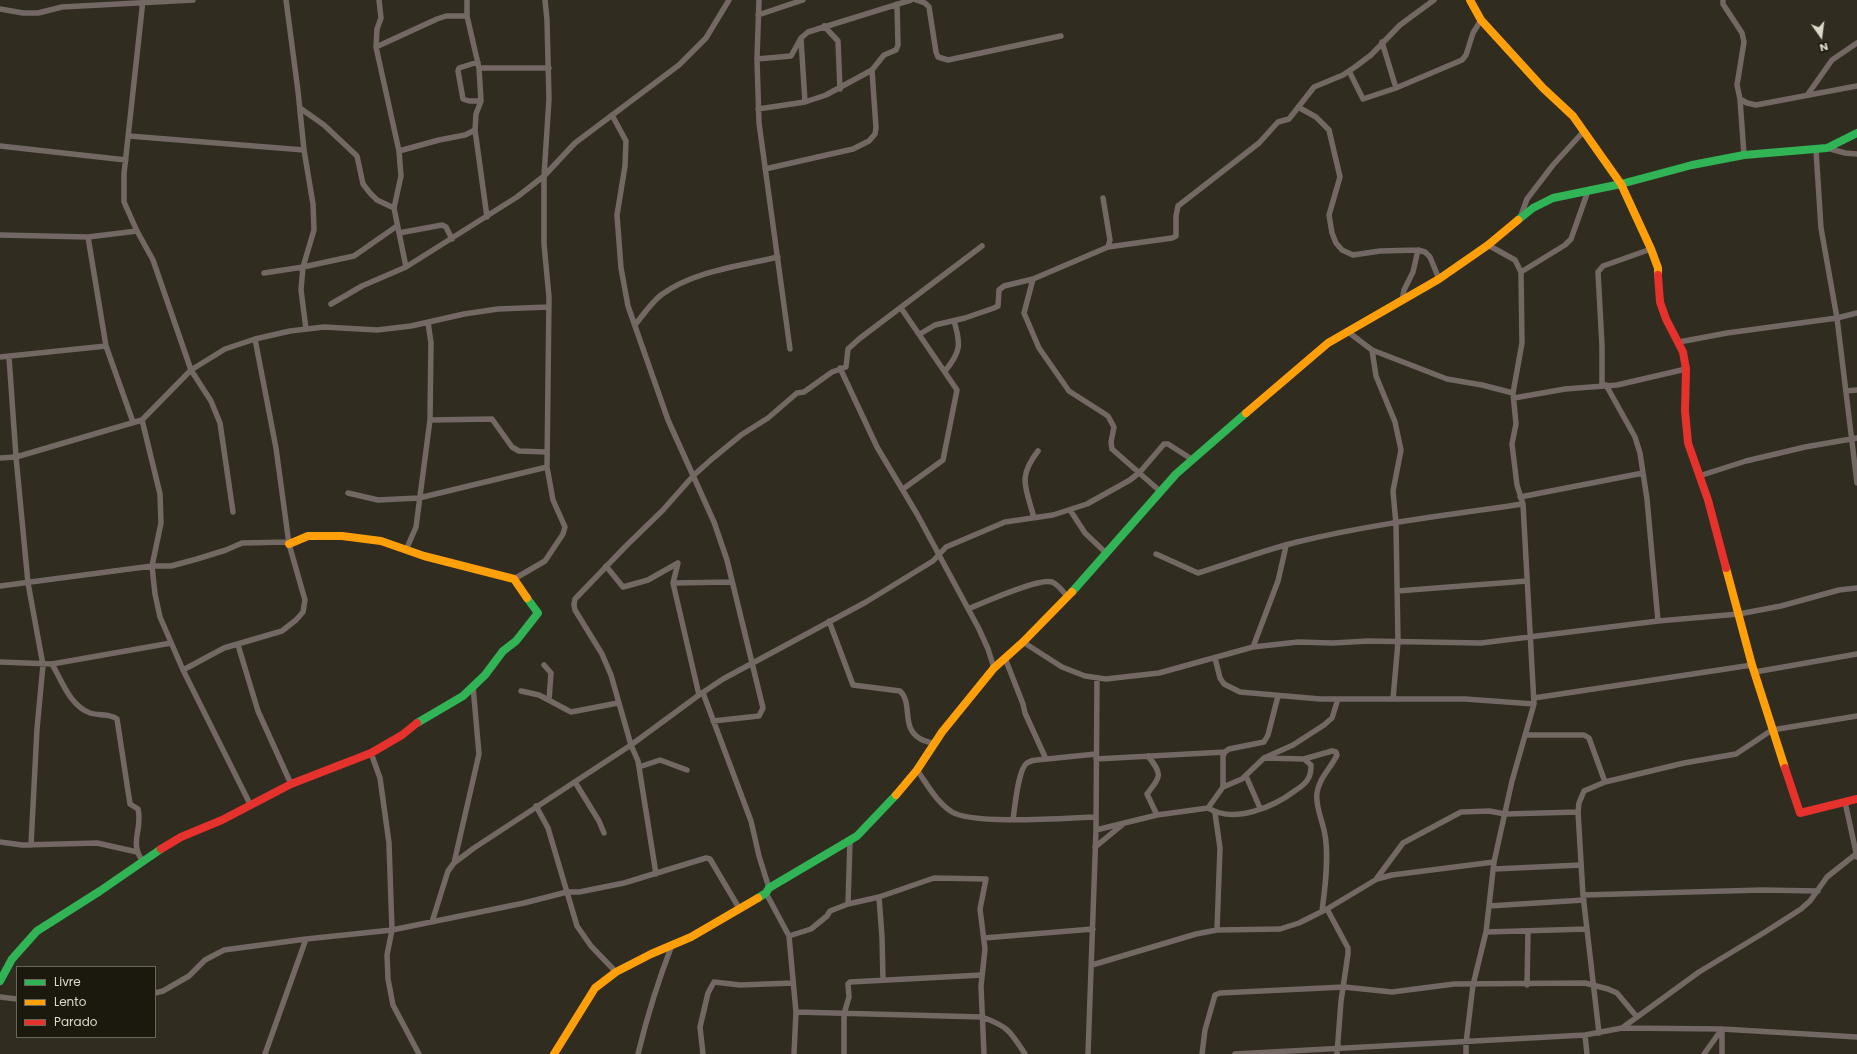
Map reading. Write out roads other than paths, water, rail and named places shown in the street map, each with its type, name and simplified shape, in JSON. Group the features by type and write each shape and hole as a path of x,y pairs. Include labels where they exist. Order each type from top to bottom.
{"street":[{"path":"0,9 23,14 38,13 62,7 143,1 193,0"},
{"path":"286,0 304,150 313,204 314,230 303,267 301,290 306,329"},
{"path":"379,0 381,18 377,28 376,47 399,151 402,176 394,208 406,267"},
{"path":"468,0 467,16 479,65 481,101 476,114 475,130 487,217"},
{"path":"514,579 545,561 563,534 565,527 553,500 547,467 548,286 544,244 544,176 549,99 549,68 545,0"},
{"path":"331,304 362,286 406,267 487,217 544,176 575,143 679,65 699,46 706,38 728,0"},
{"path":"759,0 757,59 758,109 790,350"},
{"path":"758,15 803,0"},
{"path":"757,59 791,56 801,38 808,32 911,0"},
{"path":"916,0 925,3 930,7 936,52 938,57 942,60 1061,36"},
{"path":"920,334 935,325 954,321 998,306 999,290 1001,288 1033,279 1108,247 1172,238 1176,236 1176,216 1178,206 1259,143 1278,122 1289,119 1314,87 1349,71 1367,58 1400,24 1434,0"},
{"path":"1470,0 1481,20 1543,88 1568,111 1584,131 1621,184 1651,249 1658,268 1660,302 1666,319 1683,352 1686,368 1686,429 1690,450 1708,500 1772,730 1800,813 1857,799"},
{"path":"1723,0 1742,33 1744,42 1737,85 1740,99 1744,155"},
{"path":"143,1 126,160 124,202 136,231 153,260 191,370 211,400 220,423 233,512"},
{"path":"758,109 805,102 840,89 872,70 884,56 896,50 898,45 897,4"},
{"path":"376,47 437,19 446,16 467,16"},
{"path":"1349,71 1363,99 1396,88 1462,60 1466,55 1473,33 1481,20"},
{"path":"824,26 838,41 840,89"},
{"path":"801,38 805,102"},
{"path":"1382,42 1396,88"},
{"path":"1808,94 1832,60 1857,43"},
{"path":"481,101 469,101 463,99 458,72 459,68 463,66 479,65 549,68"},
{"path":"765,169 853,149 869,141 875,134 876,128 872,70"},
{"path":"1740,99 1747,103 1756,105 1857,86"},
{"path":"1298,107 1316,118 1329,130 1340,177 1329,215 1332,233 1336,243 1342,250 1353,255 1380,251 1418,250 1427,254 1439,279"},
{"path":"300,108 324,124 357,156 363,184 377,200 394,208"},
{"path":"612,115 626,141 625,166 617,215 618,245 622,280 628,306 668,420 714,522 727,560 763,708 762,713 759,716 713,721"},
{"path":"399,151 439,140 465,135 475,130"},
{"path":"1520,219 1527,199 1553,165 1584,131"},
{"path":"554,1054 591,992 616,972 691,937 850,841 882,811 917,770 934,744 994,668 1024,642 1068,597 1176,474 1247,414 1310,357 1347,332 1439,279 1488,245 1533,208 1553,198 1621,184 1692,165 1744,155 1827,148 1857,132"},
{"path":"129,136 304,150"},
{"path":"0,146 126,160"},
{"path":"1827,148 1845,153 1857,154"},
{"path":"1816,150 1821,228 1837,318 1846,391 1854,439 1857,482"},
{"path":"1521,272 1565,245 1571,239 1588,191"},
{"path":"1103,198 1110,240 1108,247"},
{"path":"399,232 442,225 446,227 452,239"},
{"path":"264,273 303,267 354,256 397,226"},
{"path":"0,235 88,237 136,231"},
{"path":"88,237 106,346 133,422"},
{"path":"1466,1054 1473,985 1486,932 1494,862 1534,701 1523,504 1520,497 1512,444 1516,424 1513,395 1522,343 1521,272 1515,260 1488,245"},
{"path":"656,874 639,767 618,703 611,675 602,654 575,610 574,605 579,594 663,510 693,476 741,435 768,418 797,393 804,392 817,382 846,366 848,350 859,339 902,308 982,246"},
{"path":"1651,249 1603,266 1598,272 1604,386 1638,444 1643,472 1658,620"},
{"path":"1402,301 1405,287 1413,272 1418,250"},
{"path":"635,325 656,300 675,286 704,275 778,257"},
{"path":"1033,279 1024,313 1039,348 1069,391 1108,416 1114,427 1111,442 1112,449 1161,492"},
{"path":"0,458 16,457 142,420 191,370 225,349 255,339 324,326 377,330 498,309 548,307"},
{"path":"902,308 957,390 945,454 939,464 903,489"},
{"path":"1679,342 1727,333 1837,318 1857,313"},
{"path":"945,371 955,359 959,343 954,321"},
{"path":"406,550 416,527 430,420 431,343 428,322"},
{"path":"1347,332 1372,350 1447,379 1482,384 1513,395 1604,386 1628,382 1686,368"},
{"path":"183,670 210,654 224,648 282,631 296,620 303,612 305,600 290,543 276,448 255,339"},
{"path":"0,357 106,346"},
{"path":"1372,350 1376,376 1395,422 1401,450 1393,486 1396,524 1398,642 1393,699"},
{"path":"9,357 16,457 28,584 43,665 36,729 31,845"},
{"path":"840,368 877,447 903,489 968,609 988,649 994,668"},
{"path":"1846,391 1857,390"},
{"path":"430,420 492,419 512,447 519,451 547,452"},
{"path":"142,420 160,494 161,524 152,566 155,594 159,612 183,670 250,804"},
{"path":"1700,476 1746,461 1805,447 1854,439"},
{"path":"432,922 448,872 454,863 536,806 631,745 701,694 752,663 866,602 933,561 946,548 998,524 1053,515 1070,510 1100,497 1130,480 1140,472 1166,444 1193,460"},
{"path":"1034,518 1024,478 1027,466 1038,451"},
{"path":"348,493 378,500 419,498 547,467"},
{"path":"1520,497 1643,472"},
{"path":"1156,554 1198,573 1311,539 1523,504"},
{"path":"1070,510 1085,532 1106,553"},
{"path":"0,586 28,584 152,566 171,566 197,560 242,543 290,543 308,536 342,536 381,541 406,550 514,579 538,613 516,641 503,651 464,696 410,727 402,735 371,753 291,784 250,804 222,820 181,837 142,860 100,891 37,931 12,959 0,981"},
{"path":"1253,647 1278,582 1286,546"},
{"path":"606,566 623,587 648,580 678,563 674,583 701,694 752,821 767,890 789,936 796,1012 794,1054"},
{"path":"1397,591 1527,581"},
{"path":"674,583 732,582"},
{"path":"968,609 1032,585 1048,582 1058,586 1068,597"},
{"path":"1024,642 1062,667 1097,678 1106,679 1159,673 1253,647 1298,642 1481,643 1658,620 1739,614 1781,606 1839,590 1857,588"},
{"path":"829,621 853,685 900,691 904,695 910,728 919,738 934,744"},
{"path":"0,662 43,665 52,664 171,643"},
{"path":"238,645 258,711 291,784"},
{"path":"1215,658 1220,678 1224,684 1240,692 1278,696 1338,699 1465,699 1534,701 1857,654"},
{"path":"1005,658 1025,713 1046,759"},
{"path":"52,664 74,703 90,713 113,716 118,719 130,804 138,809 140,816 137,832 136,852 142,860"},
{"path":"544,665 551,673 549,700"},
{"path":"1088,1054 1096,830 1097,678"},
{"path":"454,863 480,754 473,686"},
{"path":"521,691 533,693 549,700 566,711 571,712 618,703"},
{"path":"1013,819 1020,778 1024,766 1032,761 1046,759 1225,752 1229,749 1264,742 1268,735 1278,696"},
{"path":"1208,808 1223,787 1242,779 1264,758 1293,745 1324,725 1332,718 1338,699"},
{"path":"1599,1033 1583,898 1578,812 1579,803 1584,791 1605,782 1684,762 1736,754 1772,730 1857,716"},
{"path":"1525,735 1584,735 1589,738 1605,782"},
{"path":"1264,758 1304,759 1332,751 1336,752 1337,755 1322,778 1317,791 1317,800 1326,842 1324,910 1348,948 1348,960 1337,1051"},
{"path":"1223,787 1223,756 1225,752"},
{"path":"371,753 380,778 389,843 392,930 387,955 388,979 393,1005 419,1054"},
{"path":"1148,756 1158,770 1158,779 1147,794 1157,815"},
{"path":"1096,830 1157,815 1208,808 1215,813 1243,813 1284,800 1303,785 1309,778 1311,765 1304,759"},
{"path":"639,767 660,760 688,770"},
{"path":"917,770 938,799 952,812 969,818 1013,819 1095,817"},
{"path":"1246,776 1260,808"},
{"path":"575,782 604,832"},
{"path":"1622,1028 1700,972 1801,909 1818,891 1827,877 1857,855 1844,802"},
{"path":"536,806 548,828 577,926 591,946 616,972"},
{"path":"1377,878 1403,843 1451,817 1466,811 1489,811 1505,814 1578,812"},
{"path":"1215,813 1220,848 1217,930"},
{"path":"1095,847 1106,840 1123,824"},
{"path":"848,904 850,841"},
{"path":"0,842 31,845 97,843 136,852"},
{"path":"156,994 189,976 205,960 224,950 306,938 392,930 524,903 567,892 579,892 656,874 706,858 710,859 739,908"},
{"path":"1092,965 1164,942 1217,930 1280,929 1298,923 1324,910 1377,878 1494,862"},
{"path":"1494,869 1581,865"},
{"path":"789,936 811,929 823,920 830,911 848,904 879,897 934,878 986,879 980,909 985,959 981,986 984,1054"},
{"path":"1489,906 1583,898 1762,890 1818,891"},
{"path":"879,897 883,980"},
{"path":"984,938 1093,929"},
{"path":"1486,932 1587,929"},
{"path":"1527,985 1528,931"},
{"path":"265,1054 306,938"},
{"path":"638,1054 649,1009 654,1000 659,978 672,945"},
{"path":"844,1054 844,1014 849,997 848,984 852,982 982,975"},
{"path":"703,1054 700,1027 708,993 714,982 740,985 793,982"},
{"path":"1202,1054 1205,1030 1215,995 1220,993 1344,987 1392,992 1454,984 1527,985 1585,983 1608,988 1617,993 1637,1017"},
{"path":"0,997 16,999"},
{"path":"796,1012 982,1017 1002,1024 1009,1030 1025,1054"},
{"path":"1235,1054 1337,1051 1466,1043 1585,1035 1622,1028 1722,1029 1857,1037"},
{"path":"1704,1054 1722,1029"},
{"path":"1722,1029 1722,1054"},
{"path":"1585,1035 1587,1054"}]}
